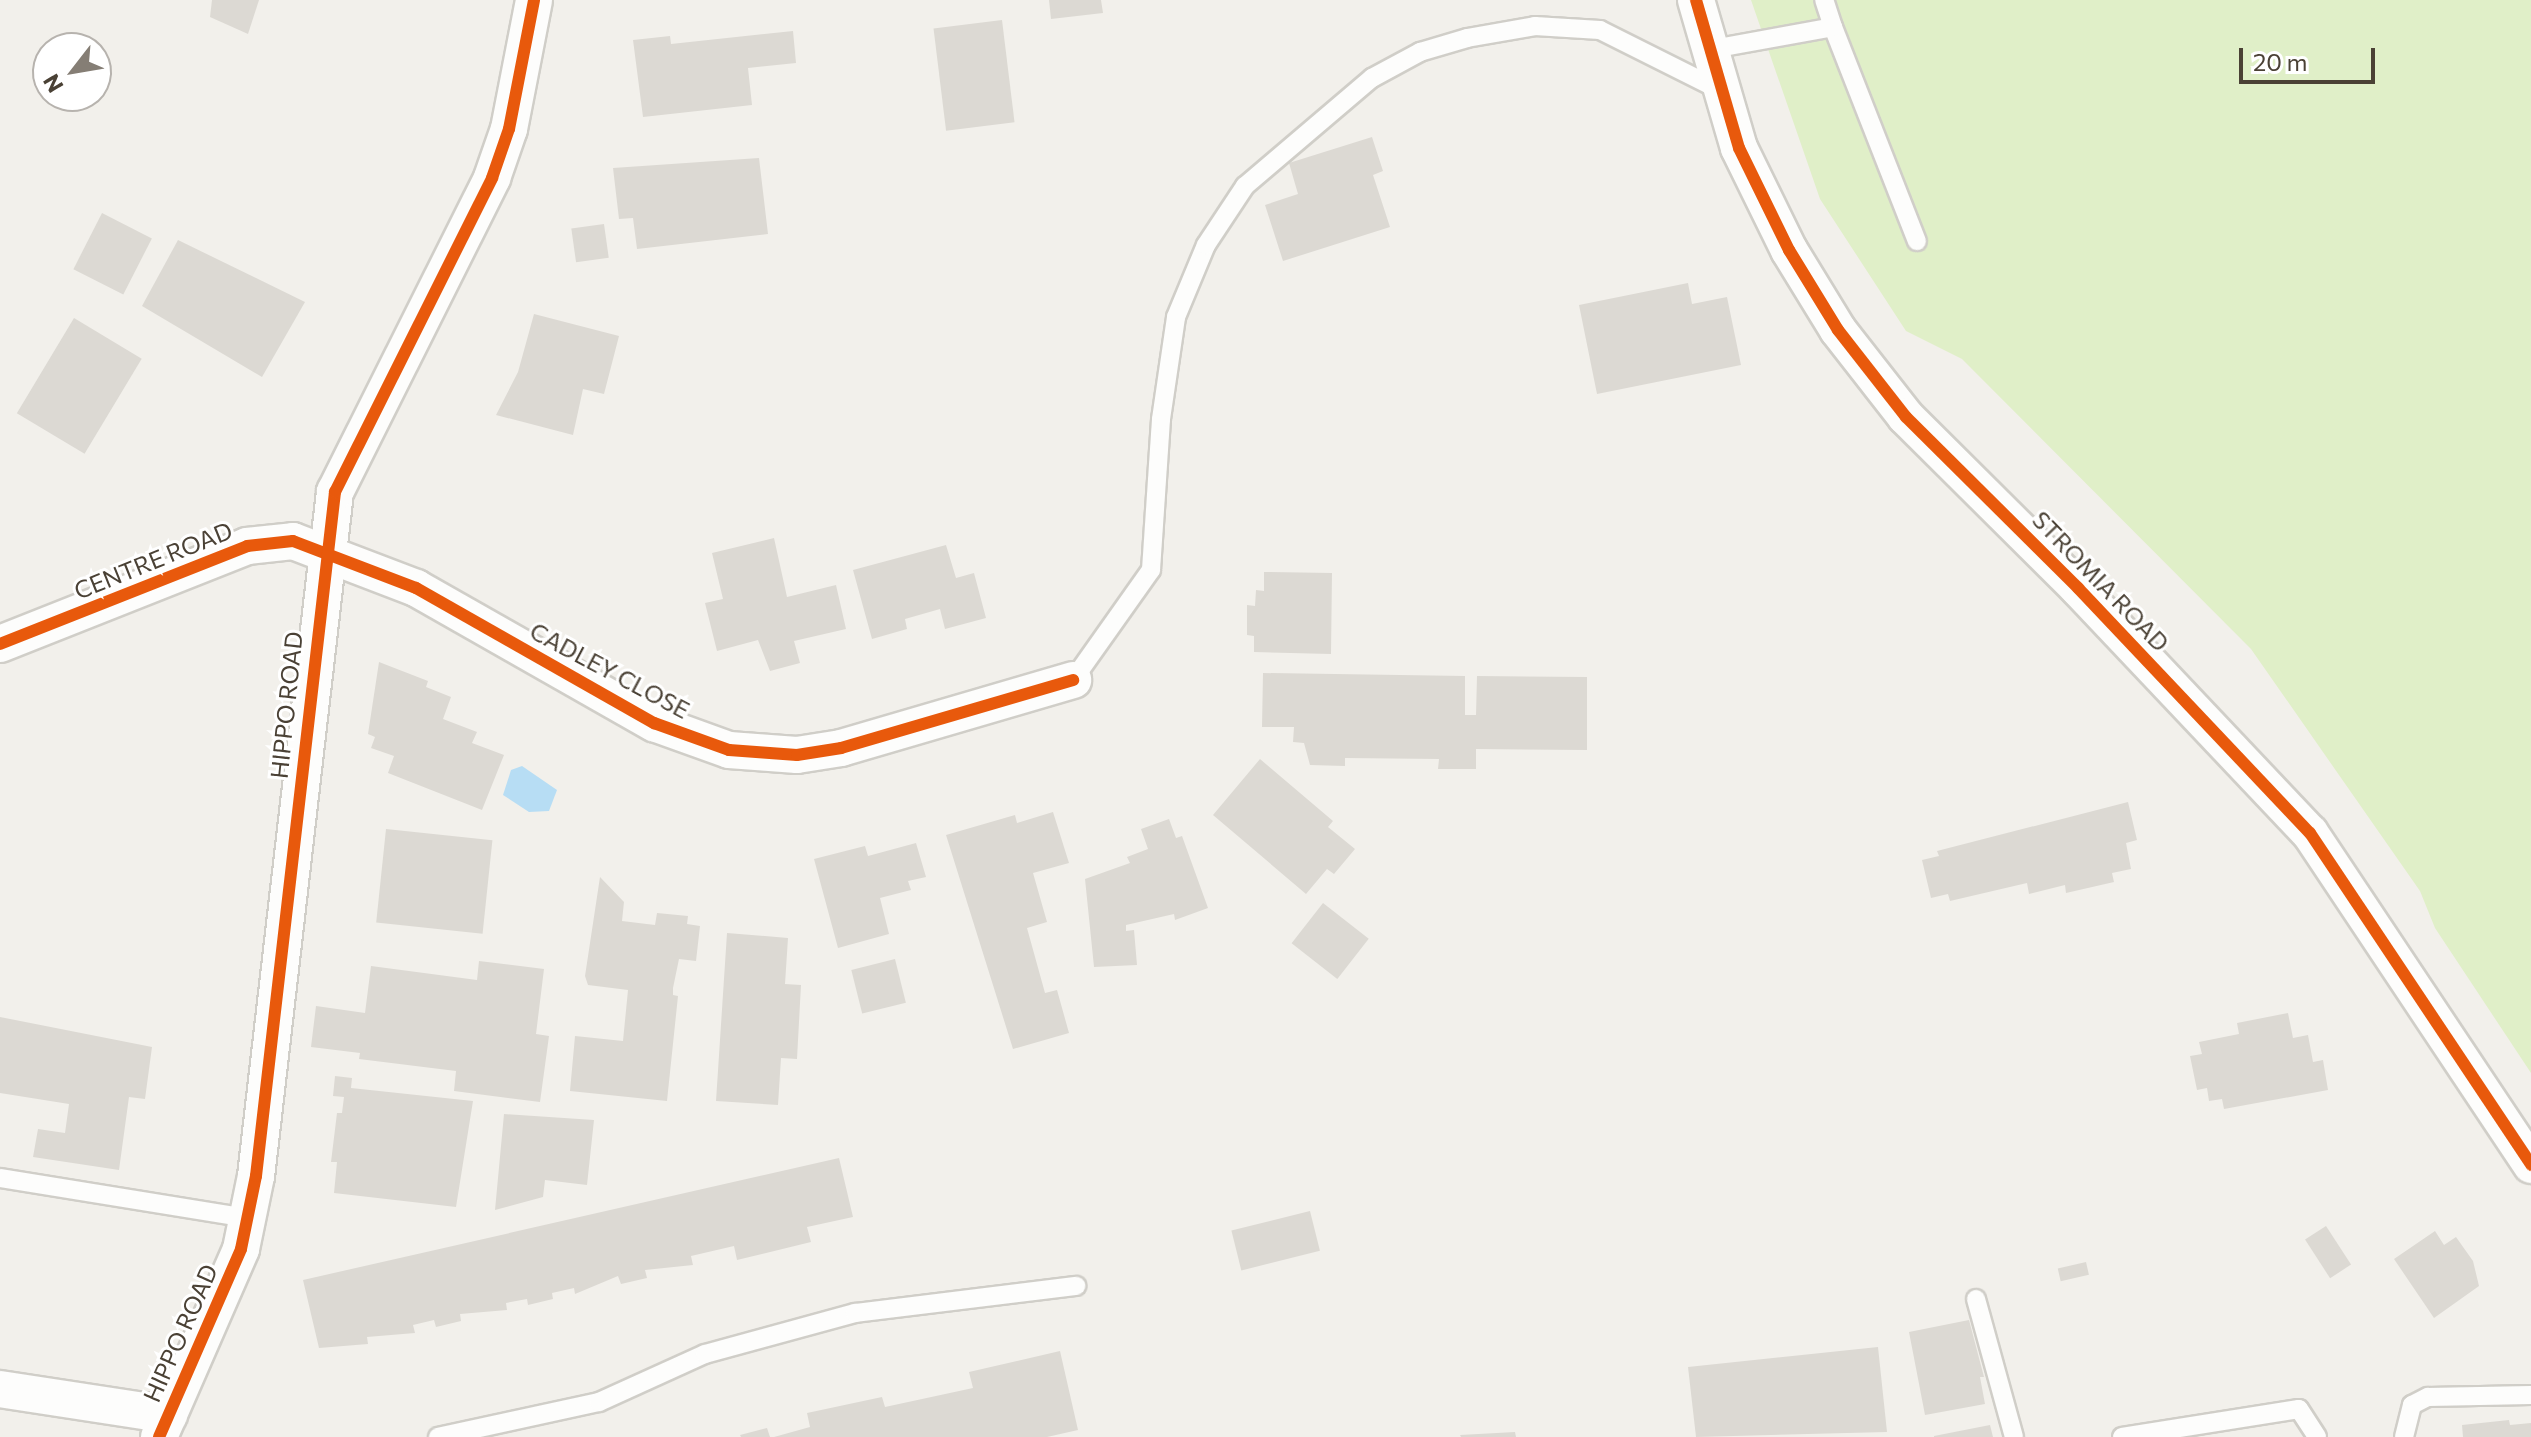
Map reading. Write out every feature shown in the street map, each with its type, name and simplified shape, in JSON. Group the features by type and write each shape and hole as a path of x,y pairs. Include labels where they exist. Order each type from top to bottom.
{"street":[{"name":"HIPPO ROAD","path":"164,1426 214,1318 247,1218 256,1176 325,555 341,473 445,278 497,165 534,0"},
{"name":"STROMIA ROAD","path":"1696,0 1707,50 1739,148 1789,250 1838,330 1906,417 2078,588 2310,833 2531,1165"},
{"name":"CENTRE ROAD","path":"0,644 247,546 293,541 325,555"},
{"name":"CADLEY CLOSE","path":"325,555 416,588 654,723 729,750 797,755 841,748 1073,680"},
{"path":"0,1389 164,1426"}],"lane":[{"path":"1824,0 1917,241"},
{"path":"1073,680 1151,570 1161,419 1176,317 1206,245 1245,186 1372,78 1420,52 1467,38 1535,26 1600,30 1720,90"},
{"path":"1707,50 1833,27"},
{"path":"0,1178 247,1218"},
{"path":"438,1437 599,1402 705,1354 855,1313 1076,1286"},
{"path":"1976,1299 2014,1437"},
{"path":"2404,1437 2412,1405 2428,1397 2531,1395"},
{"path":"2122,1437 2299,1409 2317,1437"}],"green space":[{"path":"1751,0 2531,0 2531,1073 2435,928 2420,891 2251,649 1962,359 1906,331 1820,199"}],"water":[{"path":"522,766 557,790 549,811 529,812 503,795 511,770"}],"building":[{"path":"212,0 259,0 248,34 210,17"},
{"path":"1049,0 1101,0 1103,13 1051,19"},
{"path":"1002,20 1015,122 946,131 934,28"},
{"path":"793,31 796,63 748,68 752,105 643,117 633,40 670,36 671,44"},
{"path":"1372,137 1383,171 1373,175 1390,227 1283,261 1265,205 1298,194 1289,163"},
{"path":"759,158 768,234 637,249 633,218 619,219 613,168"},
{"path":"102,213 152,238 123,295 73,269"},
{"path":"604,224 609,258 576,262 571,229"},
{"path":"178,240 305,302 262,377 142,306"},
{"path":"1688,283 1692,304 1727,297 1741,365 1597,394 1579,305"},
{"path":"534,314 619,336 604,394 583,389 573,435 496,415 518,372"},
{"path":"74,318 142,359 85,454 17,413"},
{"path":"774,538 787,597 836,585 846,629 794,641 800,663 770,671 758,640 717,651 705,603 723,599 712,553"},
{"path":"946,545 956,578 974,573 986,618 945,629 940,609 905,619 907,629 872,639 853,570"},
{"path":"1264,572 1332,573 1331,654 1254,652 1254,636 1247,635 1247,605 1255,606 1256,590 1264,591"},
{"path":"379,662 428,681 426,687 451,697 443,719 477,732 472,743 504,755 482,810 388,773 394,756 371,748 375,737 368,734"},
{"path":"1263,673 1465,676 1465,715 1476,715 1477,676 1587,677 1587,750 1476,749 1476,769 1438,769 1439,759 1345,758 1345,766 1310,765 1304,743 1293,742 1294,727 1262,727"},
{"path":"1260,759 1333,821 1328,827 1355,849 1334,874 1327,869 1306,894 1213,815"},
{"path":"2128,802 2137,840 2126,843 2131,869 2112,873 2114,882 2066,893 2065,885 2029,894 2027,883 1950,901 1948,894 1931,898 1922,860 1939,856 1937,851"},
{"path":"1053,812 1069,863 1033,873 1047,922 1027,928 1045,993 1057,990 1069,1033 1013,1049 946,835 1015,815 1017,823"},
{"path":"1169,819 1176,838 1182,836 1208,908 1175,920 1174,914 1126,925 1126,931 1134,930 1137,965 1094,967 1085,879 1130,863 1127,857 1148,849 1141,829"},
{"path":"386,829 492,840 483,934 376,922"},
{"path":"916,843 926,877 908,881 911,890 880,898 889,934 838,948 814,859 865,846 868,856"},
{"path":"600,877 624,902 622,921 655,925 657,913 688,916 687,924 700,926 696,961 679,959 673,988 673,995 678,996 667,1101 570,1091 575,1036 623,1041 628,990 588,985 585,976"},
{"path":"1323,903 1369,939 1337,979 1292,943"},
{"path":"727,933 788,938 785,984 801,985 797,1059 781,1058 778,1105 716,1101"},
{"path":"895,959 906,1003 862,1014 851,970"},
{"path":"479,961 544,969 536,1034 549,1036 540,1102 454,1091 456,1071 359,1059 360,1053 311,1047 316,1006 365,1013 371,966 477,980"},
{"path":"2288,1013 2293,1038 2308,1035 2313,1062 2323,1060 2328,1090 2224,1109 2222,1099 2209,1101 2207,1088 2197,1090 2190,1056 2202,1054 2199,1042 2239,1034 2237,1023"},
{"path":"0,1017 152,1047 145,1099 129,1097 119,1170 33,1157 38,1129 65,1133 69,1104 0,1093"},
{"path":"335,1076 352,1078 351,1088 473,1101 456,1207 334,1193 337,1162 331,1162 337,1113 342,1113 344,1097 333,1096"},
{"path":"504,1114 594,1120 587,1185 545,1180 543,1197 495,1210"},
{"path":"839,1158 853,1217 807,1227 811,1242 737,1260 734,1246 691,1256 693,1265 645,1270 647,1278 621,1284 618,1276 575,1294 574,1288 552,1293 553,1299 528,1305 527,1299 506,1303 507,1310 460,1314 461,1321 436,1327 434,1320 413,1325 415,1333 367,1337 368,1344 319,1348 303,1280"},
{"path":"1310,1211 1320,1251 1241,1270 1231,1231"},
{"path":"2326,1226 2351,1265 2330,1278 2305,1240"},
{"path":"2435,1231 2444,1245 2456,1237 2473,1261 2479,1286 2434,1318 2394,1259"},
{"path":"2086,1262 2089,1275 2061,1281 2058,1269"},
{"path":"1969,1320 1984,1377 1980,1377 1985,1404 1925,1415 1909,1332"},
{"path":"1878,1347 1887,1432 1696,1437 1688,1367"},
{"path":"1060,1351 1078,1430 1047,1437 774,1437 810,1427 807,1413 882,1397 885,1407 973,1388 969,1372"},
{"path":"2509,1420 2510,1425 2531,1423 2531,1437 2463,1437 2462,1425"},
{"path":"1990,1425 1993,1437 1934,1437 1934,1436"},
{"path":"767,1428 770,1437 740,1435"},
{"path":"1515,1432 1516,1437 1460,1435"}],"cycle path":[{"path":"159,1437 241,1249 256,1176 335,492 492,178 509,129 534,0"},
{"path":"1696,0 1739,148 1789,250 1838,330 1906,417 2078,588 2310,833 2531,1165"},
{"path":"0,644 247,546 293,541 416,588 654,723 729,750 797,755 841,748 1073,680"}]}
